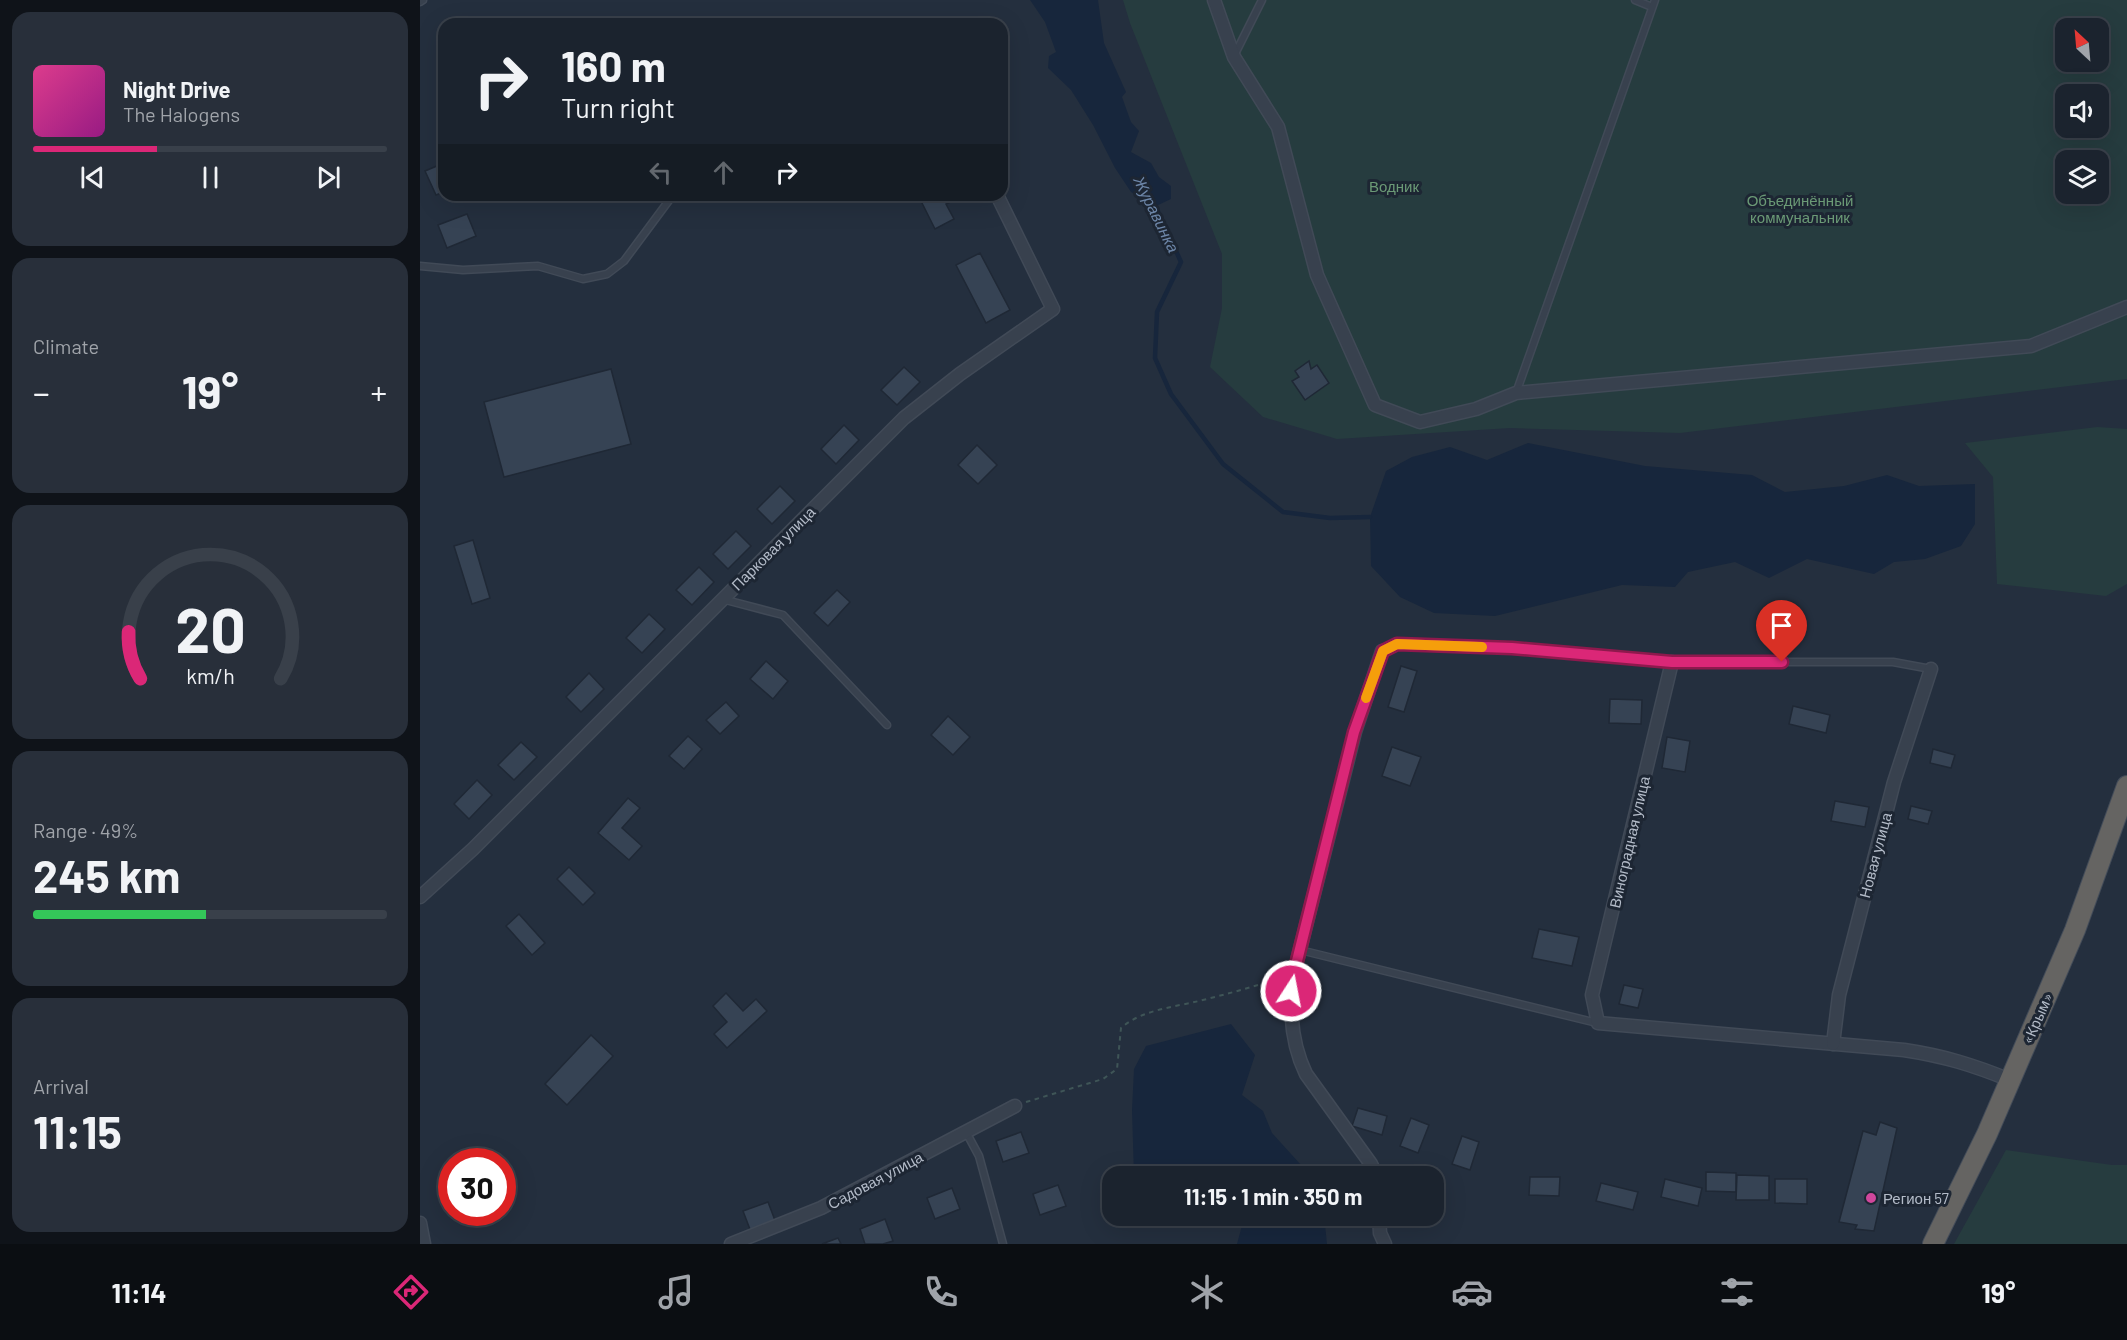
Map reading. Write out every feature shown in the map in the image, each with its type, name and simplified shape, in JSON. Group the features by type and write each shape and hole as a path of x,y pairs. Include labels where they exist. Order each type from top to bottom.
{"highway":[{"name":"«Крым»","path":"1935,1244 2075,930 2127,786"}],"street":[{"path":"1214,0 1234,57 1278,127 1317,275 1375,405 1420,422 1476,409 1516,393 2031,346 2127,307"},
{"name":"Парковая улица","path":"420,897 473,849 904,418 960,374 1053,309 1001,201"},
{"path":"1372,1166 1306,1074 1298,1058 1294,1039 1291,991 1354,732 1383,651"},
{"name":"Виноградная улица","path":"1598,1023 1592,995 1672,662"},
{"name":"Новая улица","path":"1833,1044 1839,995 1894,782 1931,669"},
{"path":"1598,1023 1938,1055 1968,1063 2010,1080"},
{"name":"Садовая улица","path":"730,1244 821,1208 1015,1106"},
{"path":"420,1223 424,1244"},
{"path":"1380,1226 1385,1244"}],"lane":[{"path":"1234,57 1262,0"},
{"path":"1516,393 1654,4 1635,0"},
{"path":"420,266 463,270 538,266 583,279 607,274 624,261 669,201"},
{"path":"722,599 783,615 887,725"},
{"path":"1383,651 1397,644 1489,648 1672,662 1893,662 1931,669"},
{"path":"1300,950 1598,1023"},
{"path":"966,1132 979,1156 1003,1244"}],"path":[{"path":"1015,1106 1103,1079 1117,1069 1121,1028 1129,1021 1151,1012 1252,988 1294,973"}],"green space":[{"path":"1123,0 2127,0 2127,379 1680,433 1510,428 1337,439 1263,417 1210,367 1222,308 1222,254 1130,23"},
{"path":"2097,427 2127,429 2127,584 2106,596 1997,584 1993,477 1965,443"},
{"path":"2006,1150 2112,1165 2127,1165 2127,1244 1954,1244"}],"water":[{"path":"1030,0 1098,0 1104,43 1126,92 1122,97 1131,122 1139,131 1131,152 1151,163 1159,177 1171,186 1171,199 1156,206 1131,192 1071,90 1048,68 1049,56 1056,52 1045,22"},
{"path":"1528,443 1645,466 1752,475 1785,492 1844,486 1887,475 1919,486 1975,484 1975,524 1961,546 1925,559 1894,562 1874,574 1807,559 1769,578 1735,562 1688,572 1675,587 1622,585 1495,616 1434,613 1400,597 1371,566 1370,517 1386,471 1412,457 1450,447 1487,460"},
{"path":"1231,1024 1255,1055 1242,1095 1263,1111 1272,1133 1302,1166 1134,1166 1132,1110 1134,1069 1146,1046"},
{"path":"1242,1226 1325,1226 1327,1244 1237,1244"}],"building":[{"path":"438,166 438,194 436,195 425,171"},
{"path":"921,201 953,201 946,204 954,219 935,229"},
{"path":"467,214 476,236 447,248 438,225"},
{"path":"980,253 1010,310 986,323 956,265"},
{"path":"1309,361 1311,369 1317,365 1329,383 1305,400 1292,381 1299,377 1295,371"},
{"path":"904,367 920,382 897,405 881,390"},
{"path":"611,369 631,444 504,477 484,402"},
{"path":"844,425 859,440 836,464 821,449"},
{"path":"977,445 997,465 978,484 958,465"},
{"path":"780,486 795,501 772,524 757,509"},
{"path":"736,531 751,546 728,569 713,554"},
{"path":"473,540 490,598 472,604 454,546"},
{"path":"699,567 714,582 692,605 676,590"},
{"path":"837,590 850,602 828,626 814,613"},
{"path":"649,614 665,629 642,653 626,638"},
{"path":"766,661 788,681 773,699 750,679"},
{"path":"1401,666 1417,671 1404,712 1388,707"},
{"path":"589,673 604,689 581,712 566,697"},
{"path":"1610,699 1642,700 1641,724 1609,723"},
{"path":"726,702 739,716 720,734 706,720"},
{"path":"1793,706 1830,715 1826,733 1789,724"},
{"path":"948,716 970,737 953,755 931,735"},
{"path":"688,736 702,749 684,769 669,756"},
{"path":"1667,737 1690,741 1685,772 1662,768"},
{"path":"521,742 537,757 514,780 498,765"},
{"path":"1392,747 1421,757 1410,786 1382,776"},
{"path":"1933,749 1955,755 1951,768 1930,763"},
{"path":"477,780 492,795 469,819 454,804"},
{"path":"628,798 640,808 622,828 642,846 629,860 598,833"},
{"path":"1835,801 1869,807 1865,827 1831,821"},
{"path":"1911,806 1932,811 1928,824 1908,819"},
{"path":"569,867 595,893 583,905 557,879"},
{"path":"519,914 545,943 532,955 506,926"},
{"path":"1539,929 1579,937 1572,966 1532,958"},
{"path":"1624,985 1643,989 1638,1008 1619,1004"},
{"path":"726,993 743,1011 756,999 767,1011 727,1048 714,1034 727,1022 713,1006"},
{"path":"591,1035 613,1056 567,1105 545,1084"},
{"path":"1358,1108 1387,1116 1382,1135 1352,1126"},
{"path":"1411,1118 1429,1125 1418,1153 1400,1146"},
{"path":"1880,1122 1897,1128 1874,1231 1855,1229 1857,1225 1839,1222 1863,1131 1876,1135"},
{"path":"1021,1132 1029,1153 1003,1162 996,1141"},
{"path":"1462,1136 1479,1142 1470,1170 1452,1164"},
{"path":"1706,1172 1736,1173 1736,1192 1706,1191"},
{"path":"1737,1175 1769,1176 1769,1200 1736,1200"},
{"path":"1530,1177 1560,1177 1559,1196 1529,1195"},
{"path":"1665,1179 1702,1188 1698,1206 1661,1197"},
{"path":"1775,1179 1807,1179 1807,1204 1775,1203"},
{"path":"1601,1183 1638,1192 1633,1210 1596,1201"},
{"path":"1058,1185 1066,1206 1040,1215 1033,1194"},
{"path":"952,1188 960,1209 935,1219 927,1198"},
{"path":"768,1202 776,1223 751,1232 743,1211"},
{"path":"885,1219 893,1241 883,1244 865,1244 860,1229"},
{"path":"838,1238 841,1244 822,1244"}],"waterway":[{"name":"Журавинка","path":"1153,201 1181,262 1157,312 1155,358 1171,394 1223,464 1283,512 1330,518 1370,517"}],"slow traffic":[{"path":"1366,698 1383,651 1397,644 1482,647"}],"place":[{"name":"Регион 57","path":"1871,1198"}],"route":[{"path":"1291,991 1354,732 1383,651 1397,644 1512,648 1672,662 1782,662"}],"park label":[{"name":"Водник","path":"1394,186"},
{"name":"Объединённый коммунальник","path":"1800,208"}]}
